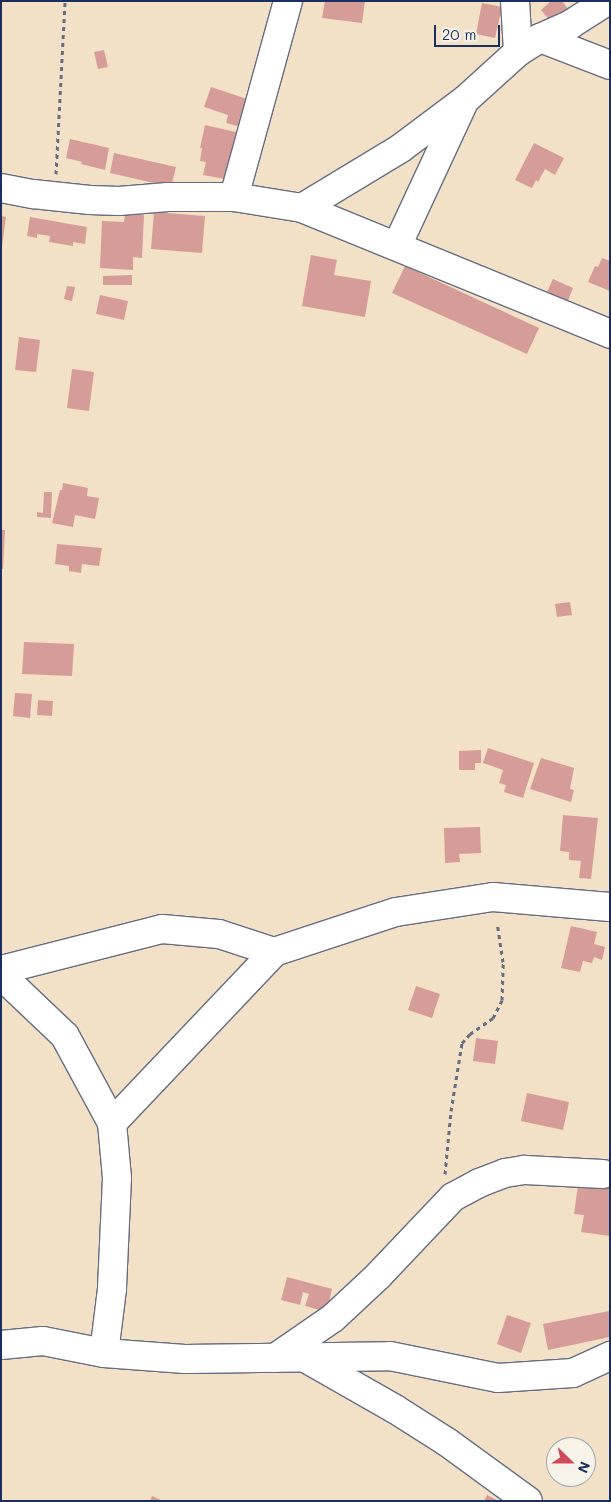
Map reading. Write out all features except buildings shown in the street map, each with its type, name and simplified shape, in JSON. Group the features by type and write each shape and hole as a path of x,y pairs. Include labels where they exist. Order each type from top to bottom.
{"street":[{"path":"234,197 288,1"},
{"path":"515,1 529,45"},
{"path":"302,208 401,148 465,100 529,45 570,24 607,1"},
{"path":"529,45 610,65"},
{"path":"397,246 465,100"},
{"path":"1,188 56,197 119,201 168,197 234,197 302,208 610,334"},
{"path":"112,1123 274,952 396,912 493,897 610,907"},
{"path":"1,970 162,930 219,934 274,952"},
{"path":"1,974 66,1036 112,1123 117,1178 112,1289 104,1353"},
{"path":"275,1358 333,1318 378,1276 453,1197 479,1183 505,1173 541,1170 603,1174"},
{"path":"1,1345 43,1341 104,1353 185,1359 390,1356 498,1378 573,1373 610,1356"},
{"path":"302,1356 424,1428 528,1501"}],"path":[{"path":"56,197 65,1"},
{"path":"442,1208 451,1111 462,1042 492,1018 502,1000 503,962 493,897"}]}
